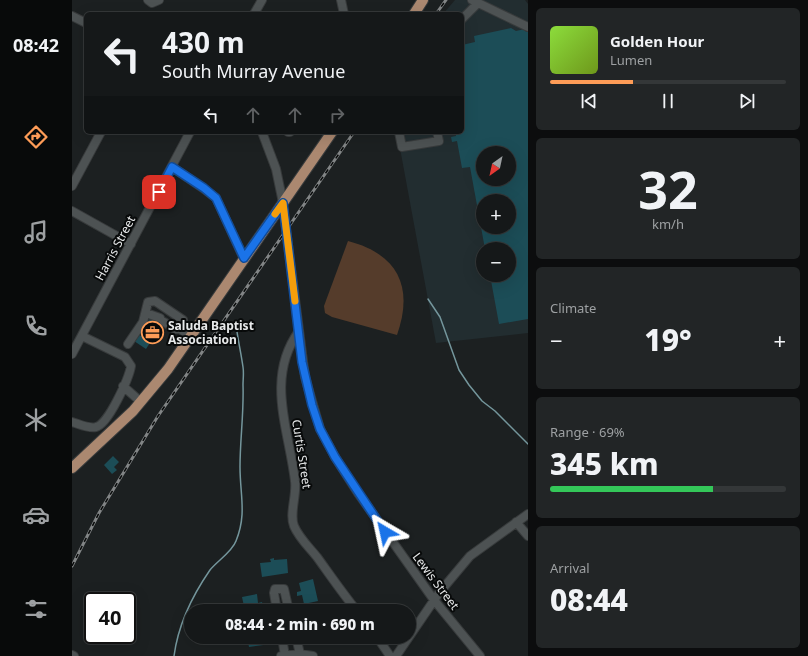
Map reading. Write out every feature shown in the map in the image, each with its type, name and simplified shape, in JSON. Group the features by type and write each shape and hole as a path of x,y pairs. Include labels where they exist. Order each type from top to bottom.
{"main road":[{"path":"415,12 423,0"},
{"path":"72,468 141,402 168,369 331,134"}],"street":[{"path":"148,0 152,3 159,0"},
{"path":"255,12 262,0"},
{"path":"340,0 343,12"},
{"path":"464,16 475,2 528,27"},
{"path":"72,16 84,22"},
{"path":"72,186 100,134"},
{"name":"Harris Street","path":"72,354 189,134"},
{"name":"Lewis Street","path":"263,134 276,168 283,203 308,392 320,429 335,457 358,493 434,600 480,656"},
{"path":"399,134 402,147 438,136"},
{"path":"172,167 204,188 216,198 244,258"},
{"path":"72,211 131,244"},
{"path":"128,344 143,322 148,302 155,301 183,320 180,328"},
{"path":"146,313 162,320 175,329 180,328 190,336"},
{"name":"Curtis Street","path":"299,331 291,342 288,351 280,391 295,481 296,496 292,519 302,540 352,604"},
{"path":"72,422 90,427 103,425 130,374 131,366 126,357 82,336"},
{"path":"123,386 141,402"},
{"path":"396,656 434,600 470,556 528,514"},
{"path":"516,522 528,536"},
{"path":"276,604 274,593 275,589 284,589 287,604"},
{"path":"283,644 284,655 300,654 313,656"},
{"path":"298,644 300,654"},
{"path":"382,644 390,656"}],"shaded area":[{"path":"455,0 525,0 528,4 528,333 436,343 397,134 464,134 464,12 445,12"},
{"path":"348,241 379,254 390,264 398,275 404,302 402,318 397,335 332,317 325,313 324,306"}],"building":[{"path":"511,28 516,31 525,29 526,32 528,32 528,319 499,324 491,282 516,282 516,242 484,242 482,234 516,234 516,194 476,194 476,200 470,167 462,168 457,141 452,142 451,137 456,136 456,134 464,134 464,45 475,42 474,36"},
{"name":"Saluda Baptist Association","path":"152,316 166,320 159,330 162,333 157,341 153,338 146,349 134,341 138,334 141,336 149,325 147,323"},
{"path":"113,456 119,462 114,467 117,470 112,474 104,465"},
{"path":"274,558 274,560 287,559 288,573 262,577 260,563 271,562 270,559"},
{"path":"313,579 318,601 304,604 302,595 297,596 297,592 301,591 299,583"},
{"path":"257,594 258,603 262,602 262,604 244,604 242,597"},
{"path":"248,644 271,644 249,647"}],"waterway":[{"path":"428,299 440,317 459,370 469,385 482,401 495,411 528,444"},
{"path":"174,656 182,622 197,590 210,570 228,553 234,545 241,522 242,504 240,467 243,372 236,325"}],"railway":[{"path":"437,12 446,0"},
{"path":"72,566 99,513 158,416 353,134"}],"slow traffic":[{"path":"275,214 283,203 295,301"}],"place":[{"name":"Saluda Baptist Association","path":"153,332"}],"route":[{"path":"159,192 172,167 204,188 216,198 244,258 283,203 302,362 312,405 320,429 335,457 385,532"}]}
